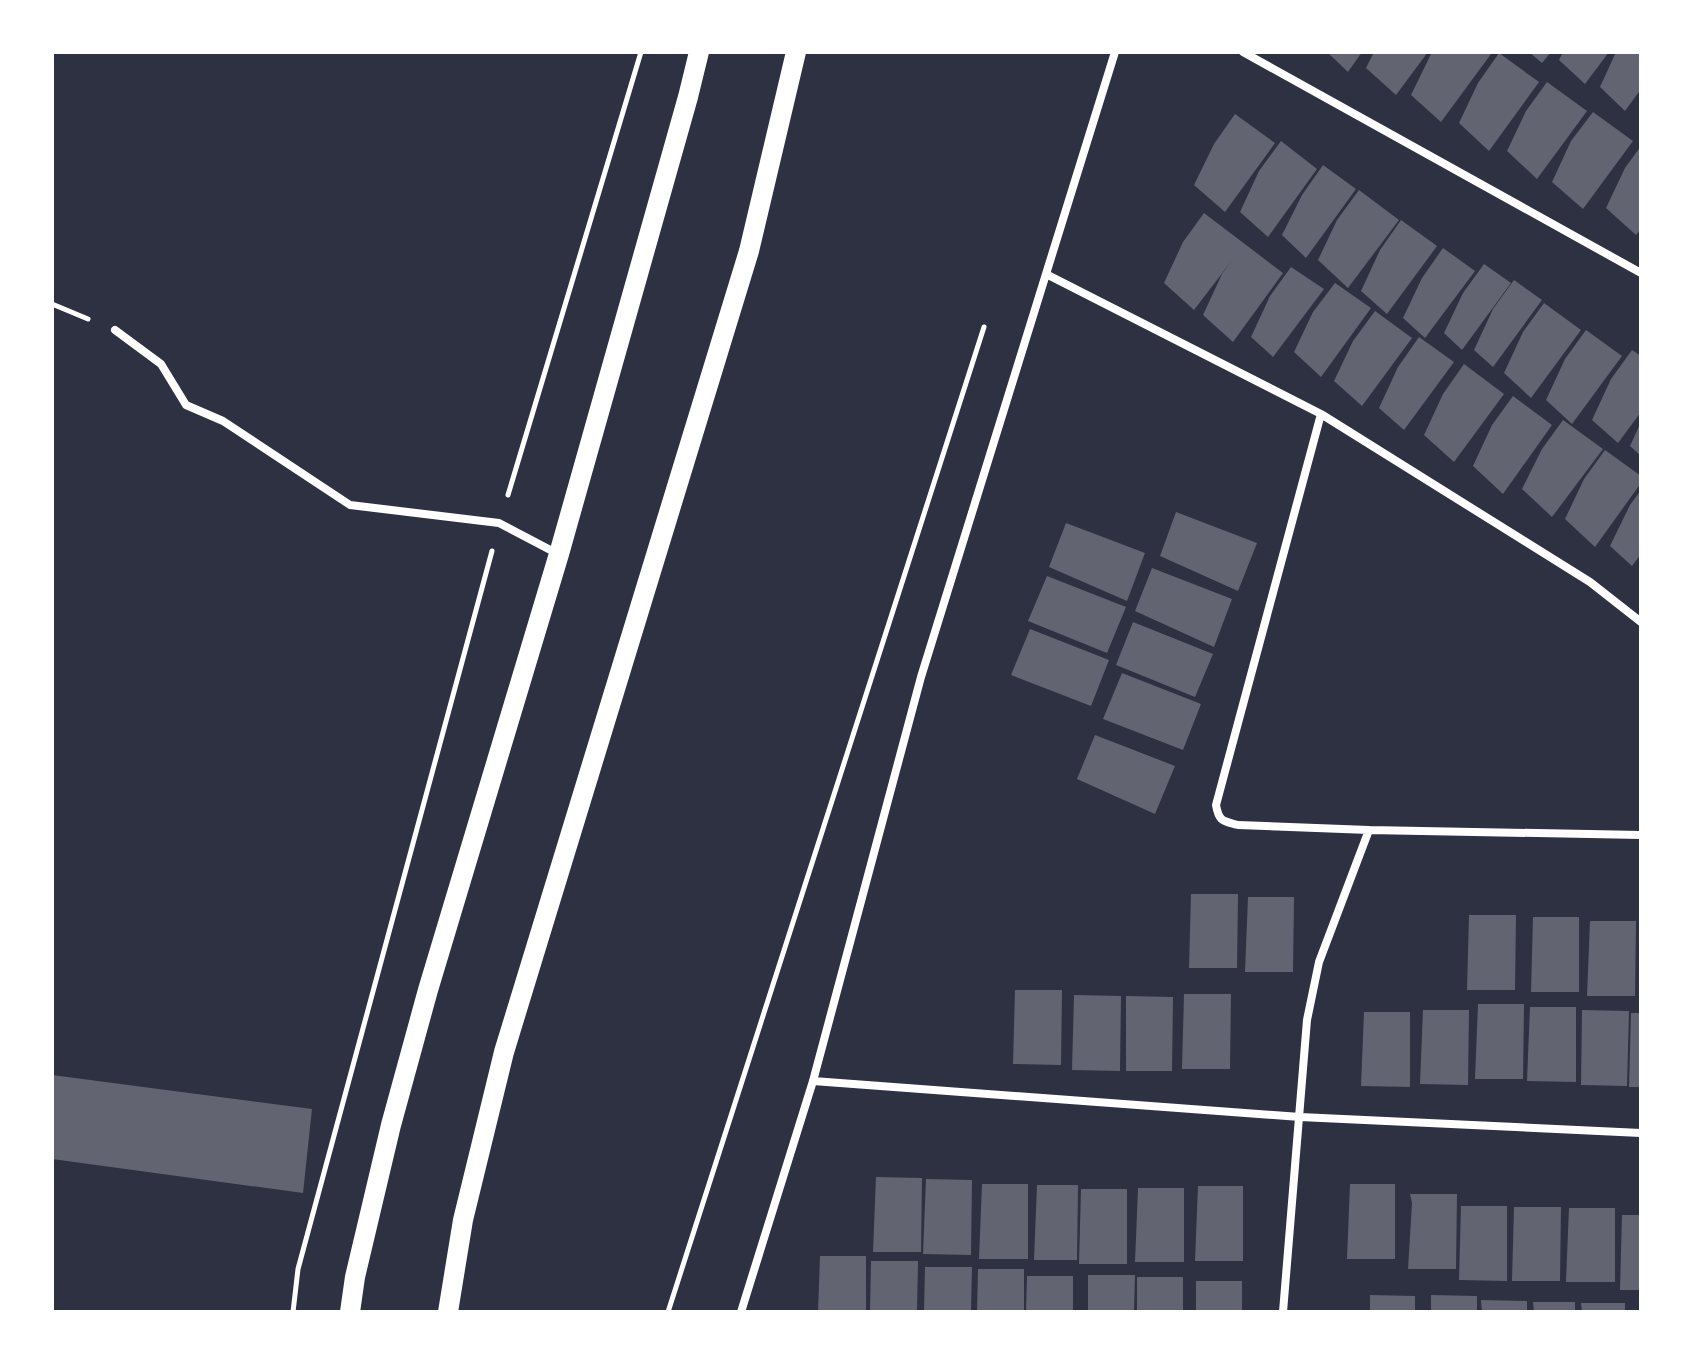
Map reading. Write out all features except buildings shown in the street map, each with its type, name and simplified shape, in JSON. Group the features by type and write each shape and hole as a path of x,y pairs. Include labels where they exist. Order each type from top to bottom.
{"main road":[{"path":"350,1312 355,1277 399,1095 432,975 559,554 699,52"},
{"path":"448,1312 463,1220 504,1052 749,251 796,52"}],"street":[{"path":"741,1312 813,1081 921,677 1115,52"},
{"path":"1243,52 1641,273"},
{"path":"1046,274 1321,414 1590,582 1641,622"},
{"path":"115,330 161,364 186,405 223,421 350,505 499,523 559,554"},
{"path":"1321,414 1216,805 1218,815 1224,821 1238,825 1641,835"},
{"path":"1283,1312 1307,1020 1319,962 1369,830"},
{"path":"813,1081 1300,1117 1641,1133"}],"path":[{"path":"293,1312 298,1269 499,523 641,52"},
{"path":"52,304 115,330"},
{"path":"668,1312 984,327"}]}
